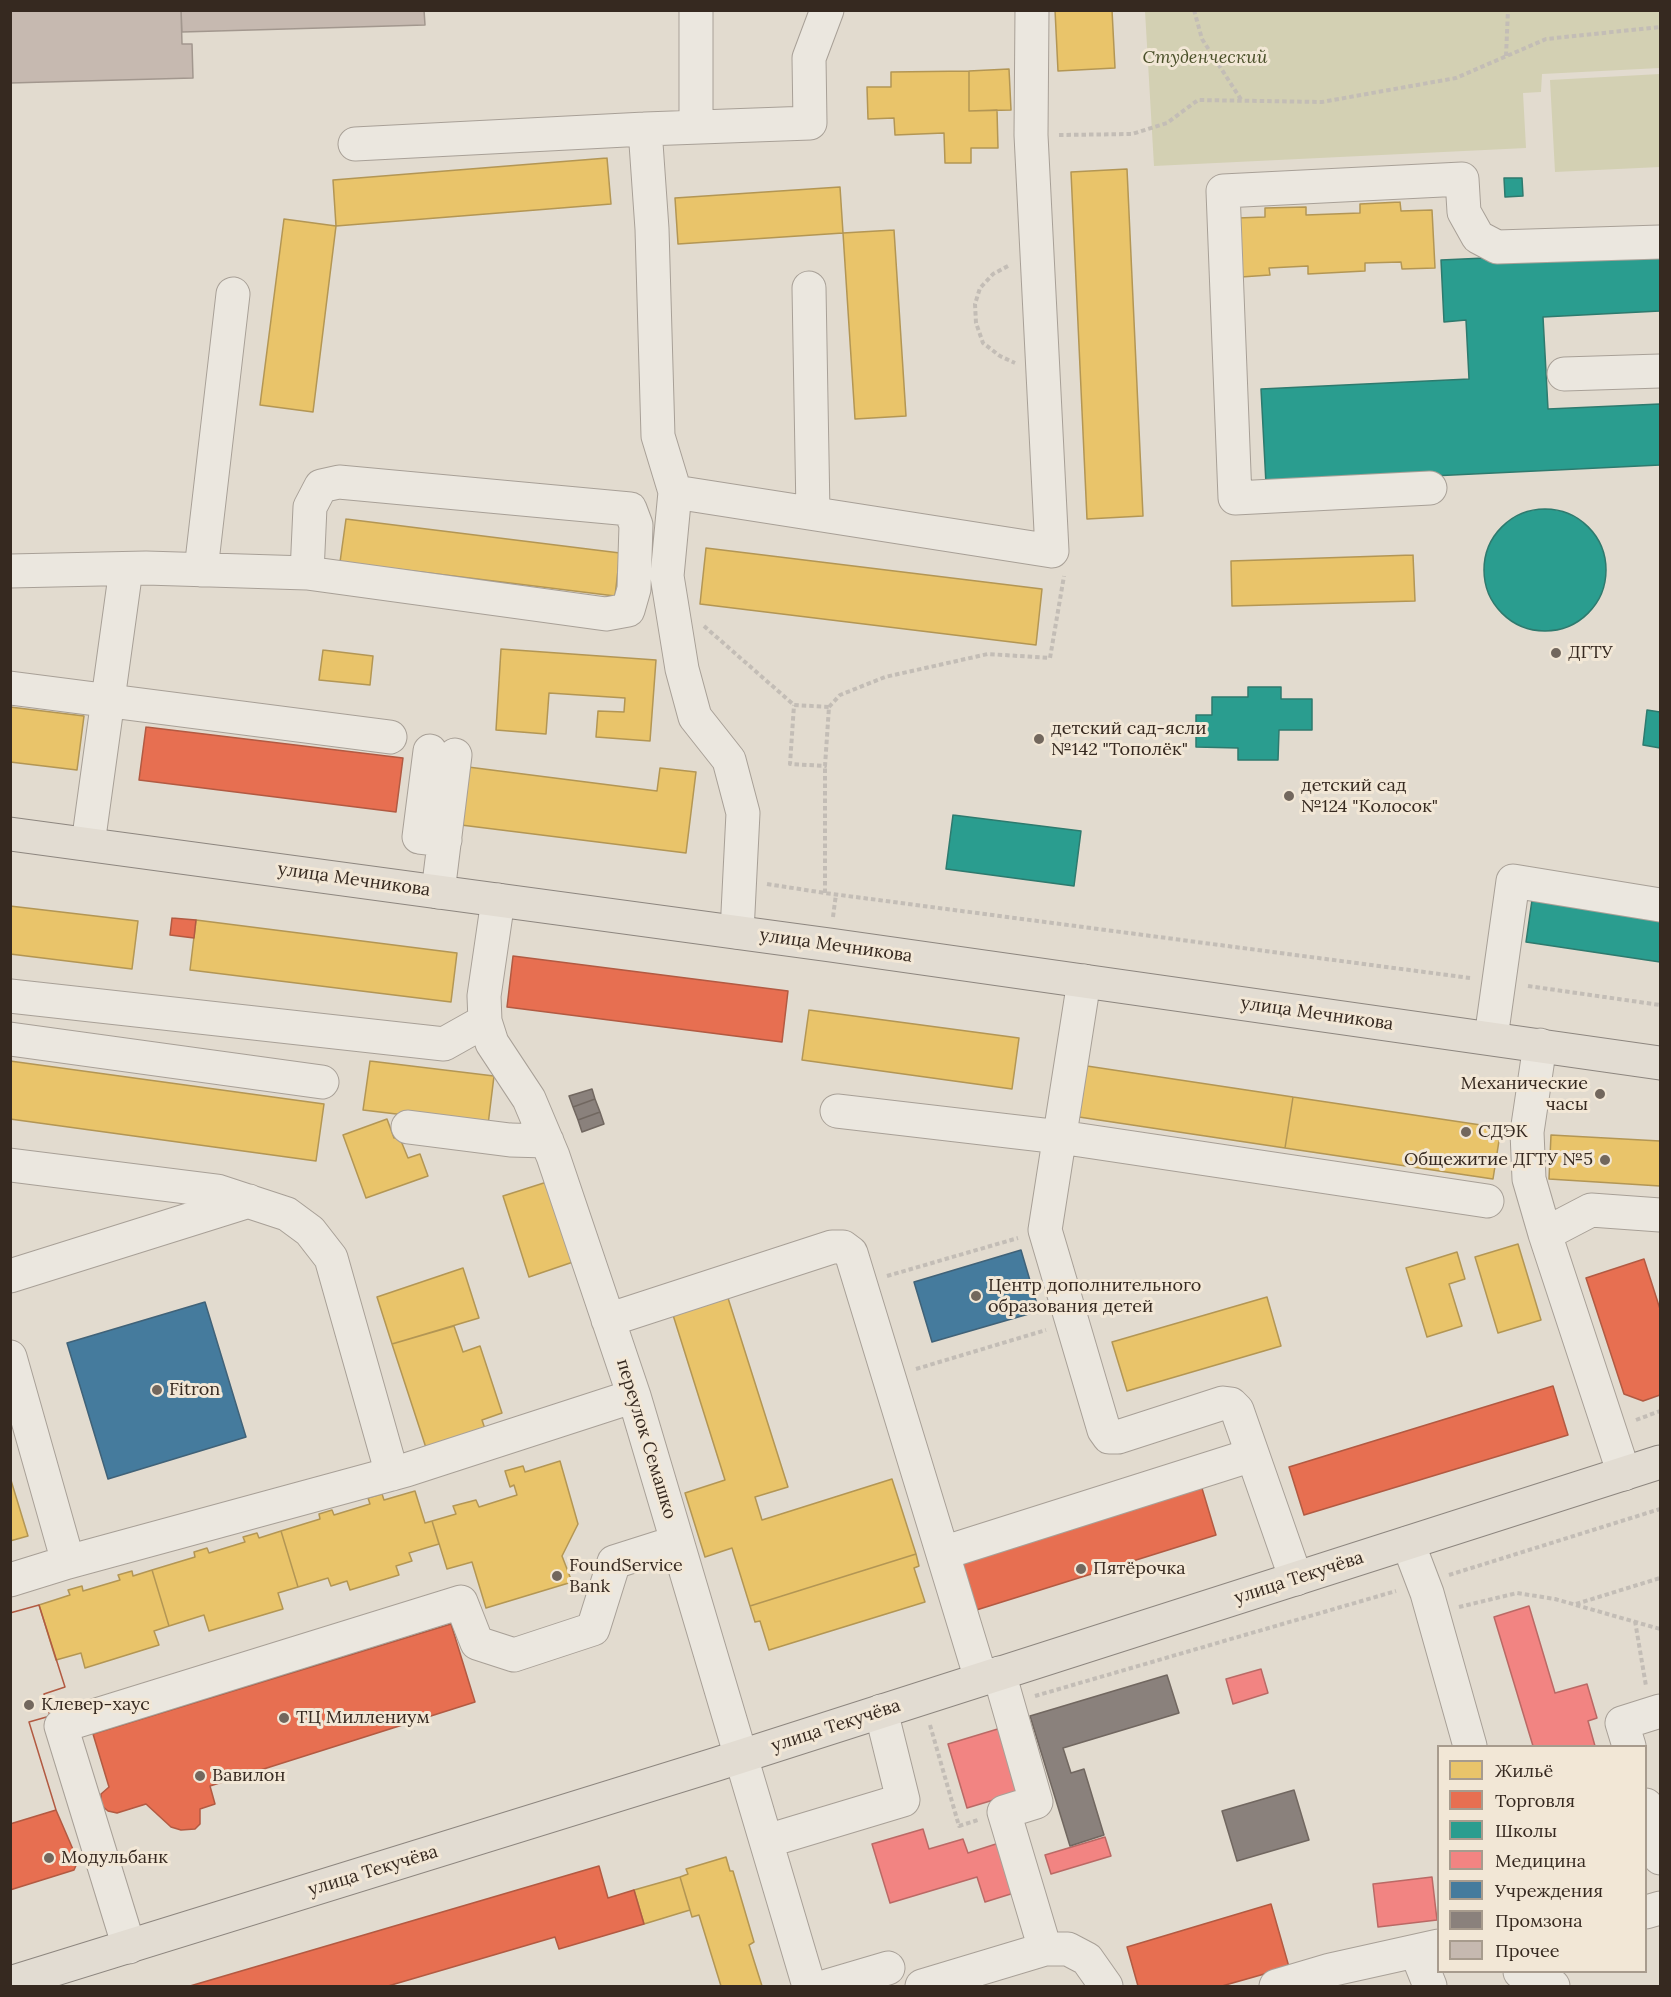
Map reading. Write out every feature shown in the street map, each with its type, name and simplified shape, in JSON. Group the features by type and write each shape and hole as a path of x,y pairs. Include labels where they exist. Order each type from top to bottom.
{"main road":[{"name":"улица Мечникова","path":"10,834 736,932 1660,1063"},
{"name":"улица Текучёва","path":"10,1983 742,1756 884,1726 927,1713 990,1676 1660,1462"}],"street":[{"path":"696,10 696,127"},
{"path":"355,144 810,123 809,58 827,10"},
{"path":"675,492 1052,551 1031,135 1032,10"},
{"path":"645,129 652,230 658,436 675,492 667,576 682,669 695,717 729,760 743,813 736,932"},
{"path":"1430,488 1235,498 1223,191 1462,179 1464,212 1478,237 1497,248 1660,242"},
{"path":"809,288 813,513"},
{"path":"201,570 233,294"},
{"path":"1564,374 1660,371"},
{"path":"10,571 126,569 307,573 606,614 628,610 634,589 636,525 630,509 339,482 321,486 310,507 307,573"},
{"path":"88,844 106,700 126,569"},
{"path":"10,688 390,737"},
{"path":"438,892 445,840 442,753"},
{"path":"1491,1038 1513,881 1660,905"},
{"name":"переулок Семашко","path":"498,900 484,996 485,1021 492,1043 529,1099 547,1141 634,1396 809,1986"},
{"path":"1084,981 1045,1230 1104,1430 1109,1437 1118,1437 1223,1403 1232,1404 1237,1410 1296,1579"},
{"path":"10,996 444,1044 485,1021"},
{"path":"10,1040 322,1082"},
{"path":"1540,1045 1527,1131 1529,1179 1624,1474"},
{"path":"837,1110 1060,1137 1486,1201"},
{"path":"408,1127 510,1140 547,1141"},
{"path":"10,1165 217,1191 287,1214 310,1232 331,1258 392,1474"},
{"path":"10,1276 249,1202"},
{"path":"1545,1234 1591,1210 1660,1215"},
{"path":"608,1320 832,1247 843,1247 851,1253 943,1553 990,1676 1008,1704 1036,1802 1004,1812 1045,1949"},
{"path":"10,1357 68,1562"},
{"path":"10,1580 68,1562 392,1474 634,1396"},
{"path":"943,1553 1252,1455"},
{"path":"129,1947 61,1726 461,1602 477,1643 514,1655 593,1629 614,1562 677,1542"},
{"path":"1408,1543 1428,1598 1470,1745"},
{"path":"1629,1745 1622,1723 1655,1712"},
{"path":"767,1841 903,1800 884,1726"},
{"path":"1647,1809 1660,1858"},
{"path":"938,1984 1045,1949 1068,1949 1087,1959 1106,1986"},
{"path":"1276,1986 1330,1970 1427,1949 1430,1986"},
{"path":"827,1986 888,1968"},
{"path":"1522,1973 1553,1986"}],"path":[{"path":"1194,10 1202,39 1242,101"},
{"path":"1506,56 1508,10"},
{"path":"1031,135 1132,134 1167,123 1198,100 1322,102 1456,78 1546,39 1660,27"},
{"path":"1037,260 1011,265 993,274 980,288 975,304 976,323 983,343 999,356 1016,364 1042,368"},
{"path":"825,893 825,766 830,707 840,695 885,677 988,654 1050,658 1068,554 1052,551"},
{"path":"670,596 794,705 830,707"},
{"path":"794,705 790,764 825,766"},
{"path":"740,879 825,893 1660,1005"},
{"path":"861,1284 1045,1230"},
{"path":"889,1377 1072,1322"},
{"path":"1008,1704 1428,1598 1660,1509"},
{"path":"1575,1604 1660,1578"},
{"path":"1428,1598 1517,1593 1575,1604 1660,1629"},
{"path":"1635,1621 1655,1712"},
{"path":"884,1726 927,1713 960,1826 1004,1812"}],"green space":[{"name":"Студенческий","path":"1145,11 1660,11 1660,68 1542,74 1541,92 1523,93 1526,148 1154,166"},
{"path":"1660,74 1660,167 1555,172 1550,80"}],"building: Жильё":[{"path":"1055,10 1112,10 1115,68 1058,71"},
{"path":"1009,69 1011,110 969,111 969,71"},
{"path":"969,71 969,111 997,110 998,148 971,148 971,163 945,163 944,133 895,135 894,118 868,119 867,87 891,87 891,72"},
{"path":"607,158 611,204 336,226 333,180"},
{"path":"1127,169 1143,516 1087,519 1071,172"},
{"path":"840,187 843,233 678,244 675,198"},
{"path":"1400,202 1401,211 1432,210 1435,268 1402,269 1401,262 1365,263 1365,271 1308,274 1308,266 1269,268 1270,275 1241,277 1238,218 1265,217 1265,208 1306,207 1306,215 1360,213 1360,204"},
{"path":"284,219 336,226 313,412 260,405"},
{"path":"894,230 906,416 855,419 843,233"},
{"path":"346,519 620,553 615,596 340,562"},
{"path":"706,548 1042,589 1036,645 700,604"},
{"path":"1413,555 1415,601 1232,606 1231,561"},
{"path":"501,649 656,660 650,741 596,737 598,711 624,712 625,698 549,693 546,734 496,730"},
{"path":"323,650 373,656 370,685 319,680"},
{"path":"10,707 84,716 77,770 10,762"},
{"path":"468,767 657,791 660,768 696,772 686,853 461,825"},
{"path":"10,906 138,921 132,969 10,954"},
{"path":"196,920 457,953 451,1002 190,970"},
{"path":"809,1010 1019,1038 1012,1089 802,1060"},
{"path":"10,1061 324,1104 316,1161 10,1119"},
{"path":"370,1061 494,1076 488,1125 363,1110"},
{"path":"1087,1066 1293,1097 1285,1148 1079,1117"},
{"path":"1293,1097 1501,1128 1493,1179 1285,1148"},
{"path":"387,1119 394,1138 399,1136 408,1158 420,1154 428,1176 366,1198 343,1135"},
{"name":"Общежитие ДГТУ №5","path":"1551,1135 1660,1141 1660,1186 1549,1179"},
{"path":"550,1181 576,1261 529,1277 503,1196"},
{"path":"1518,1244 1541,1320 1498,1333 1475,1257"},
{"path":"1457,1252 1465,1279 1449,1284 1462,1326 1427,1337 1406,1268"},
{"path":"463,1268 479,1318 392,1344 377,1297"},
{"path":"1267,1297 1281,1346 1127,1391 1112,1342"},
{"path":"728,1298 788,1487 755,1497 762,1520 892,1479 916,1554 750,1606 732,1548 705,1557 685,1493 725,1480 673,1315"},
{"path":"454,1326 463,1352 480,1346 502,1413 482,1420 489,1441 430,1460 392,1344"},
{"path":"560,1461 578,1524 562,1556 572,1582 486,1608 472,1562 447,1569 432,1521 456,1514 453,1506 476,1500 479,1507 517,1495 514,1485 510,1487 505,1471 523,1466 525,1472"},
{"path":"10,1477 28,1536 10,1541"},
{"path":"415,1491 425,1523 432,1521 439,1544 409,1553 412,1561 396,1566 399,1575 350,1590 347,1581 331,1586 328,1578 298,1587 281,1531 320,1519 319,1514 332,1510 334,1515 370,1504 368,1498 382,1494 384,1500"},
{"path":"281,1531 298,1587 278,1593 283,1609 209,1631 204,1615 169,1626 152,1570 195,1557 194,1552 207,1548 209,1553 245,1542 243,1537 257,1533 259,1538"},
{"path":"916,1554 919,1566 914,1568 925,1602 769,1650 760,1621 755,1622 750,1606"},
{"path":"152,1570 169,1626 154,1631 159,1645 85,1668 81,1653 56,1660 39,1605 70,1595 68,1590 82,1586 83,1591 120,1580 118,1575 132,1571 133,1576"},
{"path":"726,1857 730,1871 733,1871 754,1942 749,1945 762,1986 721,1986 699,1915 692,1917 680,1877 688,1874 686,1869"},
{"path":"680,1877 690,1910 644,1924 634,1890"}],"building: Торговля":[{"path":"146,727 403,758 396,812 139,780"},
{"path":"172,918 196,920 194,938 170,935"},
{"path":"513,956 788,991 782,1042 507,1007"},
{"path":"1644,1259 1660,1309 1660,1395 1643,1401 1624,1394 1586,1278"},
{"path":"1553,1386 1568,1435 1304,1515 1289,1467"},
{"path":"1201,1485 1216,1535 970,1612 954,1563"},
{"name":"Клевер-хаус","path":"39,1605 65,1687 44,1694 50,1716 29,1722 56,1810 10,1824 10,1613"},
{"name":"Клевер-хаус","path":"39,1605 65,1687 44,1694 50,1716 29,1722 56,1810 78,1861 74,1870 10,1890 10,1613"},
{"name":"ТЦ Миллениум","path":"451,1624 475,1702 210,1786 215,1804 200,1809 200,1824 195,1829 181,1830 171,1827 146,1804 117,1813 108,1811 101,1805 101,1794 109,1787 93,1734"},
{"path":"599,1866 608,1898 634,1890 644,1924 559,1949 555,1937 388,1986 190,1986"},
{"path":"1271,1904 1289,1967 1222,1986 1138,1986 1127,1947"}],"building: Школы":[{"path":"1504,178 1522,178 1523,196 1505,197"},
{"path":"1660,250 1660,311 1543,317 1548,409 1660,404 1660,465 1266,484 1261,389 1469,379 1466,320 1444,322 1441,260"},
{"path":"1545,509 1568,514 1579,519 1588,527 1596,536 1601,547 1606,570 1601,593 1596,604 1588,613 1579,621 1568,626 1545,631 1522,626 1511,621 1502,613 1494,604 1489,593 1484,570 1489,547 1494,536 1502,527 1511,519 1522,514"},
{"path":"1248,687 1281,687 1281,699 1312,699 1312,730 1279,730 1278,760 1238,760 1238,748 1196,747 1196,715 1212,715 1212,697 1248,697"},
{"path":"1647,710 1660,712 1660,748 1643,745"},
{"path":"953,815 1081,831 1074,886 946,869"},
{"path":"1533,893 1660,913 1660,962 1526,942"}],"building: Медицина":[{"path":"1529,1606 1555,1693 1587,1684 1597,1718 1588,1721 1595,1745 1533,1745 1494,1617"},
{"path":"1261,1669 1268,1693 1233,1704 1226,1679"},
{"path":"1001,1728 1020,1792 967,1808 948,1744"},
{"path":"923,1829 929,1849 963,1839 968,1853 999,1843 1014,1893 985,1902 977,1877 890,1903 872,1844"},
{"path":"1105,1837 1111,1856 1051,1874 1045,1855"},
{"path":"1432,1877 1437,1920 1378,1927 1373,1884"}],"building: Учреждения":[{"name":"Центр дополнительного образования детей","path":"1021,1250 1039,1311 932,1342 914,1282"},
{"name":"Fitron","path":"205,1302 246,1437 108,1479 67,1343"}],"building: Промзона":[{"path":"592,1089 595,1099 573,1107 569,1096"},
{"path":"595,1099 600,1112 578,1120 573,1107"},
{"path":"600,1112 604,1124 582,1132 578,1120"},
{"path":"1167,1675 1179,1713 1063,1748 1071,1773 1084,1769 1104,1835 1070,1846 1030,1716"},
{"path":"1294,1790 1309,1840 1237,1861 1222,1811"}],"building: Прочее":[{"path":"10,10 181,10 182,44 192,44 193,78 10,83"},
{"path":"181,10 424,10 425,25 182,32"}],"place":[{"name":"ДГТУ","path":"1556,653"},
{"name":"детский сад-ясли №142 \"Тополёк\"","path":"1039,739"},
{"name":"детский сад №124 \"Колосок\"","path":"1289,796"},
{"name":"Механические часы","path":"1600,1094"},
{"name":"СДЭК","path":"1466,1132"},
{"name":"Общежитие ДГТУ №5","path":"1605,1160"},
{"name":"Центр дополнительного образования детей","path":"976,1296"},
{"name":"Fitron","path":"157,1390"},
{"name":"Пятёрочка","path":"1081,1569"},
{"name":"FoundService Bank","path":"557,1576"},
{"name":"Клевер-хаус","path":"29,1705"},
{"name":"ТЦ Миллениум","path":"284,1718"},
{"name":"Вавилон","path":"200,1776"},
{"name":"Модульбанк","path":"49,1858"}]}
